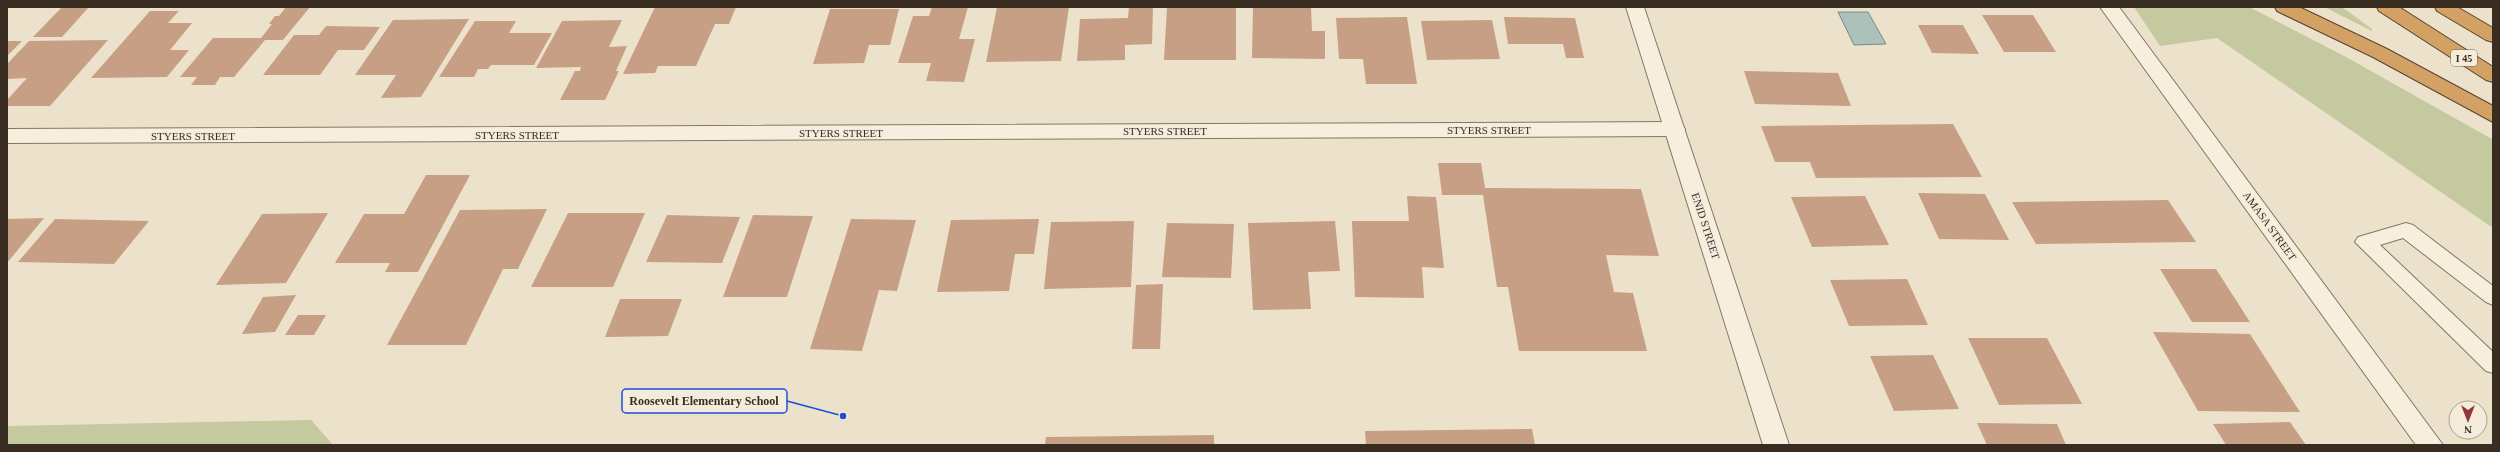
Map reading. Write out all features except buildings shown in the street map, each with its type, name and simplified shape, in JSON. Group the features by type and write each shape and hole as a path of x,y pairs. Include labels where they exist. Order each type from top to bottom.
{"highway":[{"path":"2284,7 2380,53 2493,115"},
{"name":"I 45","path":"2386,7 2493,76"},
{"path":"2444,7 2493,36"}],"street":[{"name":"ENID STREET","path":"1635,7 1776,445"},
{"name":"AMASA STREET","path":"2109,7 2430,445"},
{"name":"STYERS STREET","path":"7,136 1674,128"}],"lane":[{"path":"2493,297 2406,230 2366,242 2493,365"}],"green space":[{"path":"2134,7 2249,7 2346,57 2493,139 2493,228 2217,38 2160,46"},
{"path":"2324,7 2342,7 2372,29 2372,31"},
{"path":"311,420 333,445 7,445 7,426"}],"water":[{"path":"1838,12 1868,12 1886,44 1854,45"}],"place":[{"name":"Roosevelt Elementary School","path":"843,416"}]}
